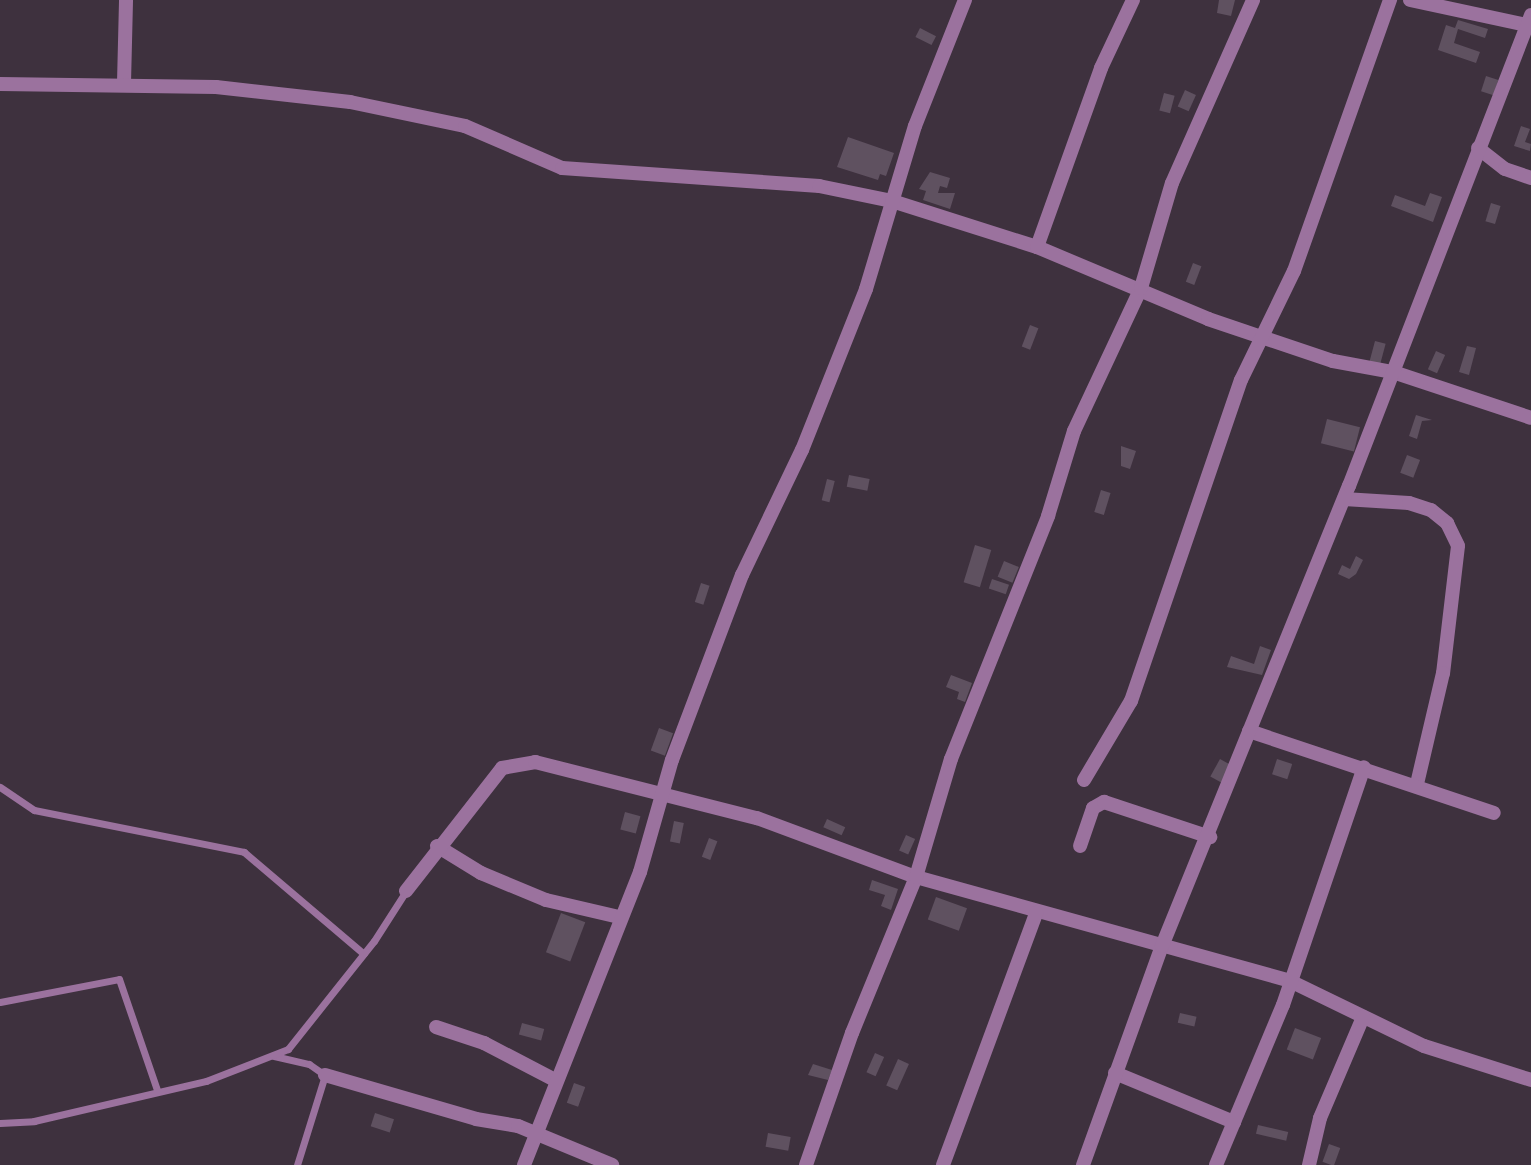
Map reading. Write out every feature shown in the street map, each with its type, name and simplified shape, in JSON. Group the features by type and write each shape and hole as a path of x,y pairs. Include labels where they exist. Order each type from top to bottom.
{"street":[{"path":"124,83 126,0"},
{"path":"524,1165 666,794 681,733 742,575 802,450 861,302 915,126 965,0"},
{"path":"1037,247 1101,68 1133,0"},
{"path":"806,1165 852,1033 916,877 951,759 1048,516 1074,431 1141,288 1172,183 1253,0"},
{"path":"1084,780 1131,701 1241,380 1294,271 1390,0"},
{"path":"1083,1165 1162,946 1210,837 1249,731 1344,499 1529,20 1410,0"},
{"path":"0,84 124,83 231,88 420,113 493,136 562,168 759,180 892,201 1037,247 1261,337 1333,361 1393,372 1531,418"},
{"path":"1478,148 1505,169 1531,178"},
{"path":"1344,499 1409,503 1431,510 1447,523 1458,546 1443,673 1417,784"},
{"path":"1249,731 1417,784 1494,813"},
{"path":"406,891 437,846 492,779 515,762 535,762 757,818 916,877 1036,913 1288,980 1363,1017 1481,1068 1531,1080"},
{"path":"1216,1165 1288,980 1364,767"},
{"path":"1080,846 1093,808 1104,802 1210,837"},
{"path":"437,846 481,873 546,900 619,917"},
{"path":"943,1165 1036,913"},
{"path":"1309,1165 1320,1118 1363,1017"},
{"path":"436,1027 484,1043 555,1080"},
{"path":"1115,1073 1234,1122"},
{"path":"325,1075 476,1119 518,1126 533,1135 612,1165"}],"lane":[{"path":"1,790 34,810 244,852 364,954"},
{"path":"0,1123 34,1121 206,1081 274,1056 306,1030 364,954 406,891"},
{"path":"0,1002 119,979 157,1090"},
{"path":"274,1056 309,1064 325,1075 297,1165"}],"building":[{"path":"1219,0 1235,0 1231,16 1217,13"},
{"path":"1458,20 1488,29 1485,38 1458,29 1454,43 1480,52 1476,63 1438,50 1446,25 1455,28"},
{"path":"920,28 936,36 931,45 915,37"},
{"path":"1486,76 1498,80 1493,95 1481,91"},
{"path":"1185,90 1196,95 1189,111 1178,106"},
{"path":"1164,93 1175,96 1170,113 1159,110"},
{"path":"1521,126 1530,129 1525,142 1531,144 1530,151 1514,146"},
{"path":"848,137 894,153 886,176 880,174 878,180 837,167"},
{"path":"930,172 950,178 947,188 940,186 938,193 955,193 950,209 923,200 926,191 919,189"},
{"path":"1430,193 1442,197 1433,222 1391,206 1395,195 1425,206"},
{"path":"1491,203 1501,206 1495,224 1485,221"},
{"path":"1193,263 1201,266 1194,285 1186,282"},
{"path":"1030,325 1038,328 1030,350 1022,346"},
{"path":"1375,341 1386,344 1379,368 1369,365"},
{"path":"1467,346 1476,348 1469,375 1459,372"},
{"path":"1436,351 1445,355 1437,373 1428,369"},
{"path":"1416,415 1432,420 1422,421 1417,439 1409,436"},
{"path":"1327,419 1360,427 1354,451 1321,443"},
{"path":"1121,446 1136,451 1130,469 1121,466"},
{"path":"1407,455 1420,460 1413,478 1400,473"},
{"path":"849,475 870,479 867,491 847,487"},
{"path":"827,479 835,481 829,502 822,500"},
{"path":"1101,490 1111,493 1104,515 1094,512"},
{"path":"975,545 991,550 980,587 964,582"},
{"path":"1356,556 1363,560 1356,574 1349,579 1338,574 1342,565 1350,569"},
{"path":"1004,561 1019,567 1012,583 998,577"},
{"path":"992,579 1009,585 1006,594 989,588"},
{"path":"701,583 710,586 703,605 695,602"},
{"path":"1260,646 1271,650 1262,675 1227,667 1231,656 1254,664"},
{"path":"951,675 972,683 965,702 957,699 959,692 946,687"},
{"path":"659,728 673,733 665,756 651,751"},
{"path":"1220,759 1231,765 1222,783 1210,776"},
{"path":"1277,759 1292,764 1287,779 1272,774"},
{"path":"625,812 640,816 636,834 620,829"},
{"path":"827,819 845,827 842,835 823,827"},
{"path":"674,821 684,823 680,844 670,842"},
{"path":"906,835 915,839 908,855 899,851"},
{"path":"709,838 717,841 710,860 702,857"},
{"path":"872,880 898,889 891,910 881,906 885,895 869,890"},
{"path":"936,897 967,908 959,931 928,920"},
{"path":"561,913 585,922 570,962 546,952"},
{"path":"1180,1013 1197,1017 1194,1027 1178,1023"},
{"path":"522,1023 544,1029 541,1041 519,1035"},
{"path":"1295,1028 1321,1038 1313,1060 1287,1049"},
{"path":"875,1053 884,1057 876,1076 866,1072"},
{"path":"898,1059 909,1064 897,1090 886,1085"},
{"path":"813,1064 832,1070 828,1080 808,1075"},
{"path":"574,1083 585,1087 578,1107 567,1103"},
{"path":"375,1113 394,1119 390,1132 371,1126"},
{"path":"1258,1125 1288,1132 1286,1141 1256,1134"},
{"path":"768,1133 791,1137 788,1151 766,1147"},
{"path":"1329,1144 1340,1148 1334,1165 1323,1162"}]}
